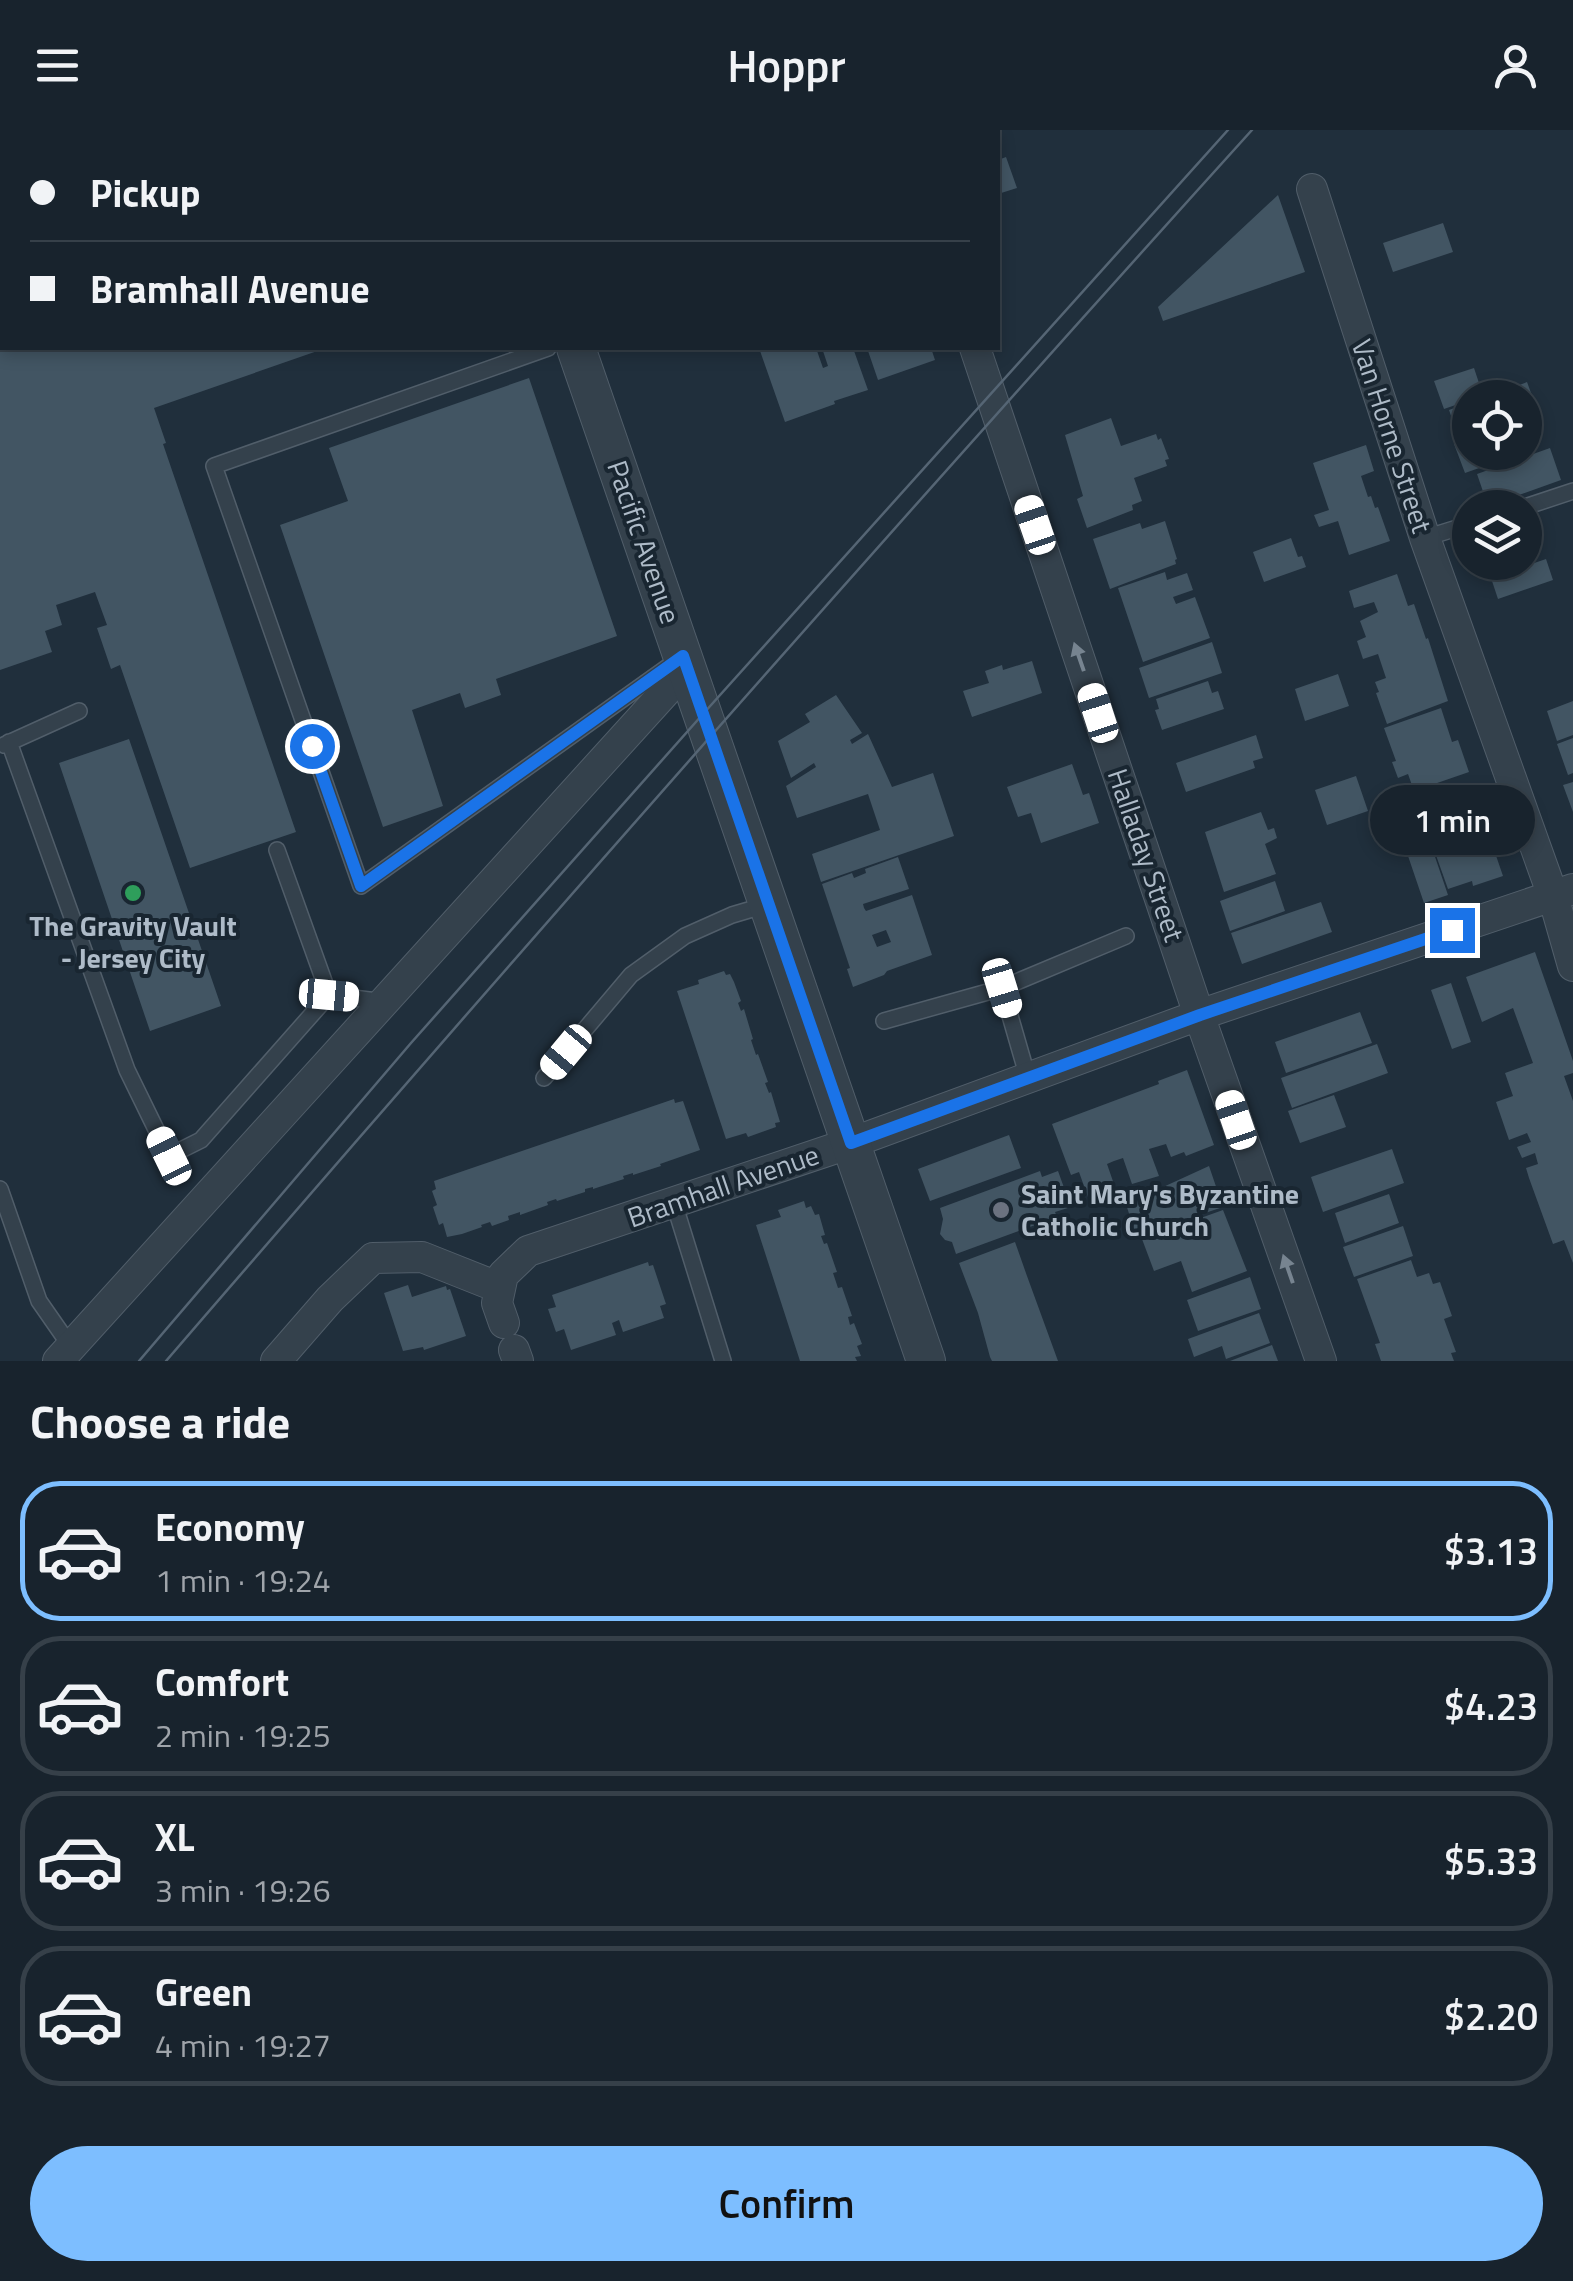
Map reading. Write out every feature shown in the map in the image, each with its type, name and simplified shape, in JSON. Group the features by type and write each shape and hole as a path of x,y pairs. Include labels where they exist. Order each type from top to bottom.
{"street":[{"name":"Van Horne Street","path":"1312,189 1425,538 1563,892 1573,966"},
{"name":"Pacific Avenue","path":"577,350 926,1361"},
{"name":"Halladay Street","path":"976,350 1320,1361"},
{"path":"65,1354 385,1002 685,662"},
{"name":"Bramhall Avenue","path":"501,1281 528,1252 851,1143 1200,1015 1563,892"},
{"path":"276,1361 330,1299 373,1258 422,1257 501,1281 497,1303 512,1345"}],"lane":[{"path":"542,350 214,466 361,886 685,662"},
{"path":"1542,501 1573,491"},
{"path":"1425,538 1452,530"},
{"path":"79,712 5,744 126,1070 169,1156 201,1140 329,995"},
{"path":"277,850 329,995"},
{"path":"544,1078 631,975 685,936 768,904"},
{"path":"884,1022 1002,988 1126,936"},
{"path":"1002,988 1028,1078"},
{"path":"329,995 385,1002"},
{"path":"0,1189 39,1301 65,1354"},
{"path":"674,1202 723,1361"}],"building":[{"path":"1006,157 1017,188 1000,193 1000,159"},
{"path":"1278,195 1305,272 1163,321 1158,307"},
{"path":"1443,223 1453,252 1393,272 1383,243"},
{"path":"0,350 320,350 154,408 296,832 190,868 120,665 111,669 97,628 107,625 95,592 56,605 62,625 45,631 52,652 0,670"},
{"path":"760,350 817,350 823,368 828,366 823,350 854,350 868,390 785,422"},
{"path":"868,350 932,350 935,360 878,380"},
{"path":"1474,368 1478,380 1452,380 1452,406 1444,409 1434,381"},
{"path":"529,378 617,636 496,679 501,695 465,708 460,693 412,710 443,806 383,827 280,525 348,501 329,448"},
{"path":"1111,418 1121,446 1156,434 1169,459 1165,460 1167,466 1134,478 1142,501 1132,505 1133,510 1087,528 1077,499 1083,496 1065,435"},
{"path":"1366,445 1374,471 1361,476 1390,541 1349,555 1338,521 1319,527 1314,515 1329,510 1313,463"},
{"path":"1550,448 1561,480 1533,490 1482,490 1477,474 1488,470 1542,470 1542,451"},
{"path":"1165,521 1176,564 1110,589 1093,539 1140,523 1142,529"},
{"path":"1291,538 1306,567 1264,582 1253,552"},
{"path":"1546,559 1553,580 1498,599 1492,580 1542,580 1542,560"},
{"path":"1165,572 1167,580 1187,573 1193,590 1173,597 1176,604 1195,597 1210,638 1143,662 1118,588"},
{"path":"1397,574 1408,606 1414,604 1428,638 1448,701 1387,724 1376,693 1379,692 1375,682 1386,678 1378,654 1363,659 1357,641 1366,637 1360,621 1378,612 1374,602 1354,608 1349,591"},
{"path":"1212,642 1222,673 1149,698 1139,668"},
{"path":"1032,661 1042,693 972,717 963,691 989,683 985,671"},
{"path":"1338,674 1349,706 1305,721 1295,689"},
{"path":"1208,681 1212,693 1218,691 1224,709 1162,730 1155,710 1159,709 1156,699"},
{"path":"836,695 862,733 850,740 852,744 868,734 892,787 933,773 954,836 821,882 812,854 880,830 868,794 797,818 786,786 816,767 814,763 791,778 778,741 810,722 805,714"},
{"path":"1573,701 1573,735 1557,741 1547,711"},
{"path":"1441,708 1452,742 1458,740 1469,772 1414,791 1408,774 1398,778 1384,728"},
{"path":"1256,735 1263,758 1253,761 1255,768 1186,792 1176,763"},
{"path":"1573,738 1573,773 1568,775 1557,744"},
{"path":"129,739 221,1006 150,1031 59,763"},
{"path":"1072,764 1083,795 1089,793 1099,823 1041,843 1031,813 1018,817 1007,787"},
{"path":"1356,776 1368,811 1327,825 1315,790"},
{"path":"1573,782 1573,812 1563,785"},
{"path":"1476,797 1503,876 1448,889 1432,844 1456,836 1446,807"},
{"path":"1261,812 1268,830 1274,828 1277,838 1265,844 1276,874 1224,892 1205,832"},
{"path":"1431,845 1448,895 1424,903 1407,853"},
{"path":"898,857 909,889 863,904 864,908 866,911 912,895 932,955 853,987 822,884 852,873 854,878 866,873 865,869","holes":["886,930 891,942 877,947 872,935"]},
{"path":"1275,881 1285,911 1230,931 1220,901"},
{"path":"1321,902 1332,932 1242,964 1231,933"},
{"path":"1535,952 1573,1061 1573,1073 1564,1076 1573,1101 1573,1263 1564,1240 1553,1244 1529,1178 1526,1168 1538,1164 1535,1153 1522,1158 1517,1147 1531,1142 1527,1133 1509,1140 1496,1102 1513,1096 1505,1073 1533,1063 1513,1008 1482,1022 1466,977"},
{"path":"724,971 734,982 780,1122 748,1137 746,1133 726,1139 677,991"},
{"path":"1451,983 1471,1042 1452,1049 1431,990"},
{"path":"1360,1012 1372,1043 1286,1073 1275,1042"},
{"path":"1377,1044 1388,1073 1292,1108 1281,1078"},
{"path":"1187,1070 1214,1145 1186,1156 1184,1152 1171,1157 1166,1144 1149,1149 1159,1176 1132,1184 1123,1158 1107,1164 1116,1190 1089,1200 1079,1172 1071,1175 1052,1124"},
{"path":"1334,1095 1346,1127 1300,1143 1288,1111"},
{"path":"674,1099 675,1103 683,1101 700,1150 508,1216 509,1220 492,1226 490,1222 447,1237 443,1223 439,1225 433,1207 437,1205 432,1191 436,1189 434,1181"},
{"path":"1009,1135 1021,1168 930,1201 918,1169"},
{"path":"1392,1149 1404,1183 1323,1212 1311,1177"},
{"path":"1209,1166 1223,1207 1136,1236 1126,1204"},
{"name":"Saint Mary's Byzantine Catholic Church","path":"1040,1171 1042,1177 1058,1171 1071,1207 1055,1212 1057,1217 956,1254 952,1242 940,1234 940,1208"},
{"path":"1389,1194 1399,1223 1345,1243 1335,1213"},
{"path":"804,1201 806,1208 811,1206 815,1215 819,1214 825,1235 821,1236 827,1243 838,1288 842,1287 852,1316 848,1317 850,1325 854,1323 862,1344 857,1346 861,1356 855,1357 857,1361 800,1361 756,1225 781,1217 778,1210"},
{"path":"1223,1210 1247,1271 1192,1292 1181,1261 1154,1271 1142,1239"},
{"path":"1403,1226 1413,1256 1354,1277 1343,1247"},
{"path":"1015,1242 1058,1361 992,1361 990,1357 959,1263"},
{"path":"1411,1260 1417,1277 1429,1273 1433,1284 1440,1282 1452,1316 1444,1319 1456,1352 1451,1353 1454,1361 1381,1361 1375,1344 1380,1343 1357,1279"},
{"path":"648,1262 653,1265 666,1304 660,1306 664,1318 623,1332 619,1320 612,1323 616,1335 571,1350 564,1329 556,1332 548,1309 556,1307 552,1295"},
{"path":"1250,1277 1261,1309 1198,1331 1187,1300"},
{"path":"408,1285 412,1297 446,1286 450,1289 466,1336 424,1350 423,1347 403,1351 384,1293"},
{"path":"1259,1313 1270,1343 1226,1359 1222,1346 1194,1357 1188,1339"},
{"path":"1272,1345 1278,1361 1230,1361"}],"tram line":[{"path":"139,1361 411,1043 1228,130"},
{"path":"166,1361 705,743 1252,130"}],"place":[{"name":"The Gravity Vault - Jersey City","path":"133,893"},
{"name":"Saint Mary's Byzantine Catholic Church","path":"1001,1210"}],"route":[{"path":"312,746 361,886 683,656 851,1143 1200,1015 1452,930"}]}
